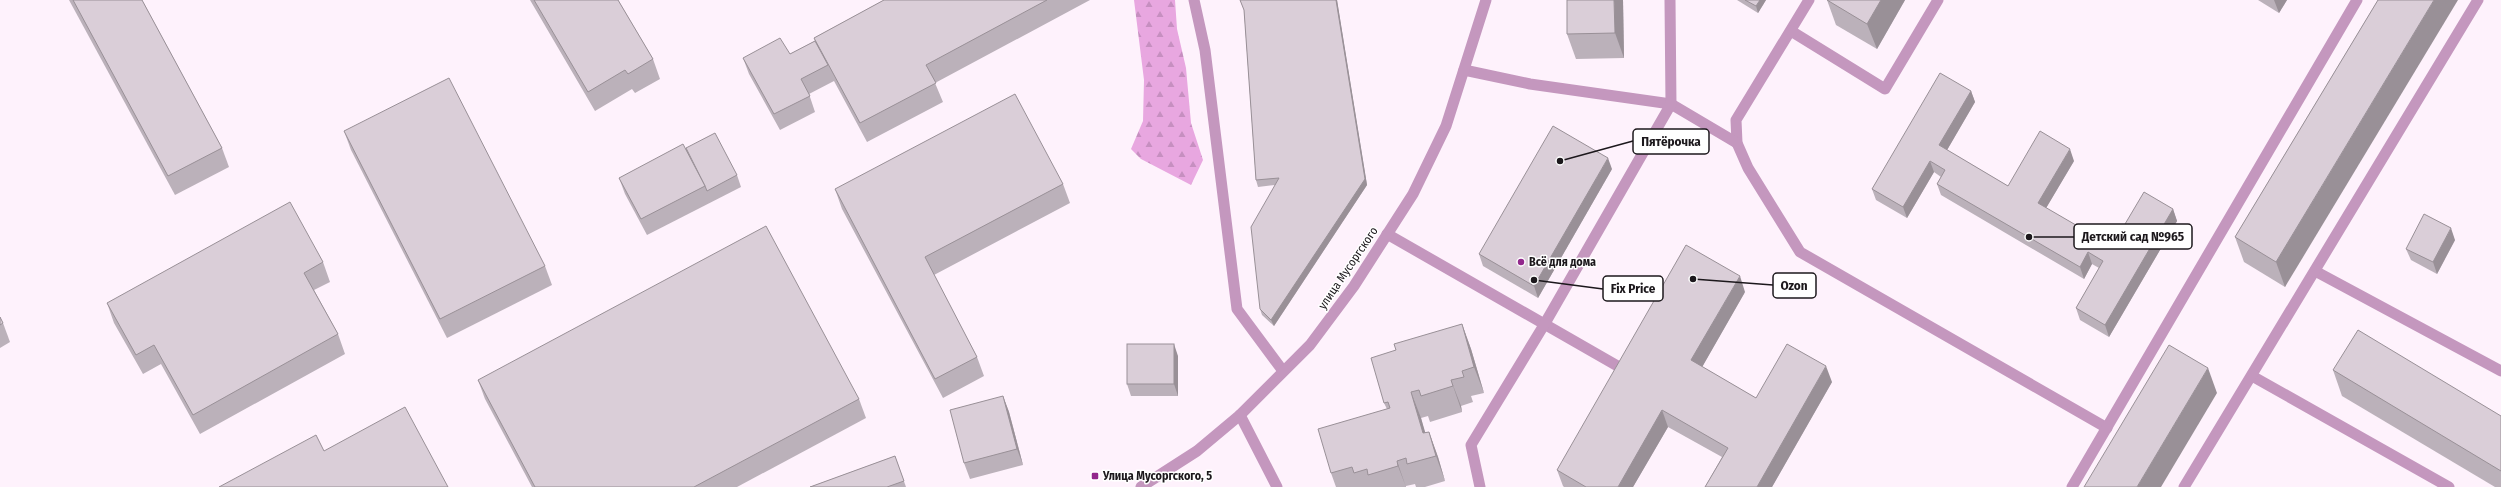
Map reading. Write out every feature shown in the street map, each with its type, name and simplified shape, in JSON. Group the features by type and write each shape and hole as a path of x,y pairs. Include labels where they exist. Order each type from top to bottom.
{"street":[{"path":"1194,0 1205,50 1237,309 1284,371"},
{"name":"улица Мусоргского","path":"1141,487 1197,452 1240,415 1310,345 1354,286 1413,194 1446,126 1486,0"},
{"path":"1480,487 1471,445 1544,325 1671,104 1670,0"},
{"path":"1808,0 1791,31 1736,120 1736,143 1748,168 1800,252 2107,428"},
{"path":"1791,31 1885,89 1938,0"},
{"path":"2072,487 2357,0"},
{"path":"2184,487 2478,0"},
{"path":"1464,70 1530,84 1671,104 1736,143"},
{"path":"1387,234 1628,372"},
{"path":"2315,271 2501,371"},
{"path":"2252,376 2449,487"},
{"path":"1240,415 1277,487"}],"green space":[{"path":"1134,0 1175,0 1177,29 1186,68 1191,123 1203,160 1191,185 1141,159 1131,149 1143,121 1144,80"}],"building":[{"path":"73,0 142,0 222,148 168,176"},
{"path":"534,0 618,0 653,59 628,74 625,70 588,92"},
{"path":"884,0 1047,0 926,65 936,83 860,123 814,38"},
{"path":"1240,0 1336,0 1365,179 1271,320 1260,309 1251,227 1279,178 1256,180 1244,10"},
{"path":"1567,0 1614,0 1615,33 1567,34"},
{"path":"1745,0 1760,0 1756,6"},
{"path":"1827,0 1881,0 1867,24"},
{"path":"2378,0 2434,0 2276,262 2235,237"},
{"path":"780,38 790,54 815,41 828,65 801,79 810,96 774,114 743,58"},
{"path":"1940,73 1971,91 1939,145 2008,186 2040,131 2070,149 2038,203 2112,246 2144,192 2173,209 2105,325 2076,308 2103,261 2088,252 2080,267 1937,184 1945,170 1930,161 1903,207 1872,189"},
{"path":"449,78 545,266 440,319 344,131"},
{"path":"1015,94 1063,184 925,257 977,357 935,379 835,189"},
{"path":"1553,126 1608,158 1534,286 1479,254"},
{"path":"715,133 737,175 707,191 686,148"},
{"path":"683,144 705,186 641,219 619,178"},
{"path":"290,202 323,262 304,273 338,334 193,415 154,345 136,355 107,303"},
{"path":"2424,214 2451,228 2433,262 2406,249"},
{"path":"766,226 859,399 694,487 535,487 478,380"},
{"path":"1686,245 1740,276 1691,360 1756,398 1787,344 1826,366 1757,487 1705,487 1728,448 1662,410 1618,487 1586,487 1557,470"},
{"path":"0,317 3,323 0,325"},
{"path":"1462,324 1474,367 1462,371 1464,377 1451,380 1453,386 1421,396 1419,390 1411,392 1423,433 1429,432 1436,456 1407,464 1406,458 1397,461 1398,466 1368,475 1367,469 1354,473 1352,467 1331,473 1318,429 1390,408 1388,402 1384,403 1371,358 1396,350 1394,344"},
{"path":"2358,330 2501,416 2501,471 2333,370"},
{"path":"1127,344 1174,344 1174,384 1127,384"},
{"path":"2169,345 2208,368 2137,487 2084,487"},
{"path":"1003,396 1017,449 964,463 950,410"},
{"path":"405,407 448,487 219,487 316,435 324,451"},
{"path":"895,456 904,481 887,487 810,487"}],"place":[{"name":"Пятёрочка","path":"1560,161"},
{"name":"Детский сад №965","path":"2029,237"},
{"name":"Всё для дома","path":"1521,262"},
{"name":"Ozon","path":"1693,279"},
{"name":"Fix Price","path":"1534,280"},
{"name":"Улица Мусоргского, 5","path":"1095,476"}]}
